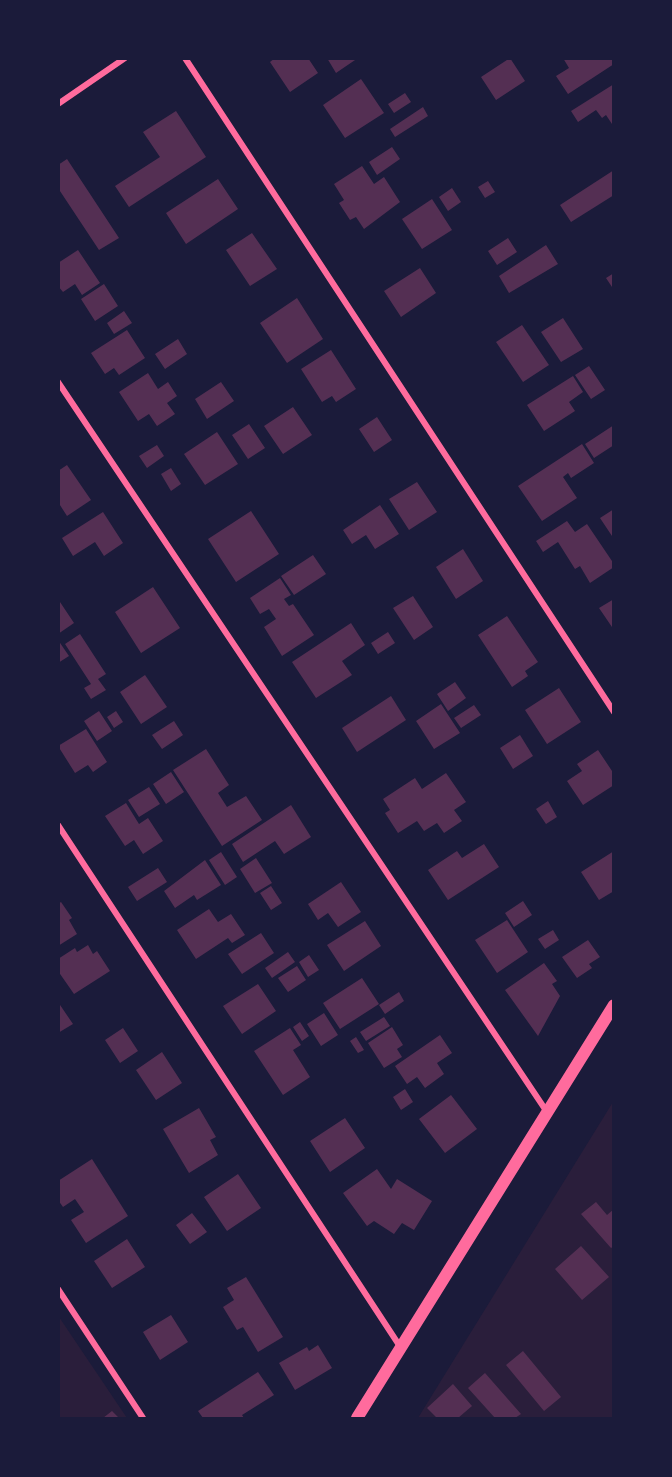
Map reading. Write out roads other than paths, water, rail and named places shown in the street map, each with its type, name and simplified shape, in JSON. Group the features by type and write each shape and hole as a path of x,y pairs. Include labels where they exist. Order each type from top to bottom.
{"main road":[{"path":"357,1419 614,1005"}],"street":[{"path":"58,104 126,58"},
{"path":"185,58 614,712"},
{"path":"58,382 548,1114"},
{"path":"58,825 401,1348"},
{"path":"58,1289 142,1419"}]}
